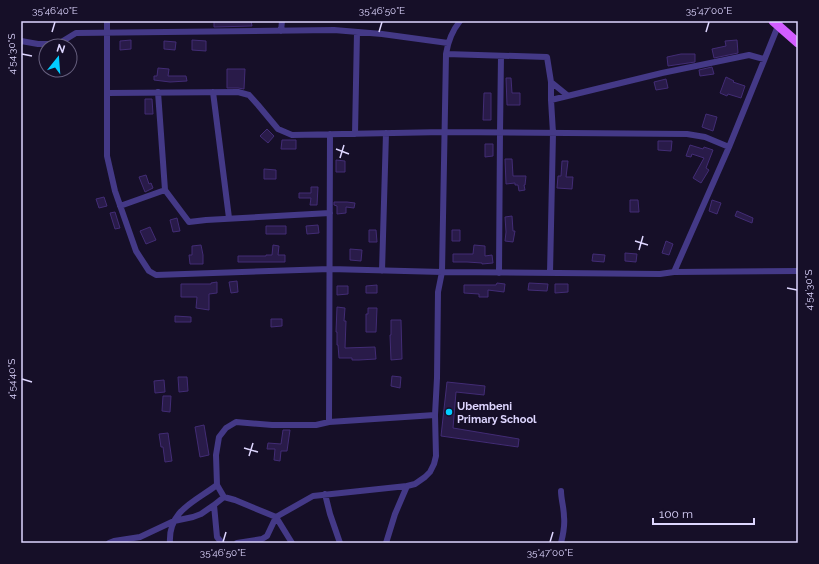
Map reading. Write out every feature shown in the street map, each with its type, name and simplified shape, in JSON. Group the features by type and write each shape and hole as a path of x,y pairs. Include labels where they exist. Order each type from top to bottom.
{"main road":[{"path":"777,22 798,43"}],"street":[{"path":"107,21 107,156 115,192 136,251 149,271 156,275 330,270 660,274 674,272 798,271"},
{"path":"282,21 282,31"},
{"path":"237,543 265,538 276,518 313,496 415,484 425,478 434,464 436,456 435,415 438,292 442,272 446,54 448,43 454,27 460,21"},
{"path":"674,272 728,147 764,59 777,22"},
{"path":"21,40 38,44 58,44 76,33 334,30 382,34 448,43"},
{"path":"355,134 357,32"},
{"path":"446,54 547,57 551,82 553,133 550,273"},
{"path":"551,100 662,73 750,55 764,59"},
{"path":"500,273 500,132 502,56"},
{"path":"551,82 567,96"},
{"path":"107,92 238,92 249,95 278,129 292,135 444,132 687,134 705,137 728,147"},
{"path":"158,92 165,190 189,222 230,218 330,213"},
{"path":"214,92 230,218"},
{"path":"382,271 386,133"},
{"path":"329,422 330,134"},
{"path":"120,206 165,190"},
{"path":"292,543 276,518 235,500 224,497 216,485 216,455 219,437 226,428 236,422 272,425 316,425 329,422 435,415"},
{"path":"170,543 170,535 174,521 181,511 216,485"},
{"path":"386,543 395,514 407,486"},
{"path":"561,490 564,517 561,543"},
{"path":"325,494 340,543"},
{"path":"109,543 140,537 174,521 201,514 224,497"},
{"path":"214,504 217,537 222,543"}],"building":[{"path":"214,21 251,21 252,26 214,27"},
{"path":"131,40 131,49 120,50 120,41"},
{"path":"192,40 206,41 206,51 192,50"},
{"path":"737,40 738,53 714,58 712,49 726,46 725,41"},
{"path":"164,41 176,42 175,50 164,49"},
{"path":"681,54 695,54 695,62 668,66 667,57"},
{"path":"712,67 714,74 700,76 699,70"},
{"path":"158,68 169,69 168,76 186,76 187,81 170,82 154,80 154,76 157,76"},
{"path":"227,69 245,69 244,89 227,88"},
{"path":"726,77 734,81 733,82 745,86 741,98 728,94 727,96 720,93"},
{"path":"506,78 511,78 512,93 520,93 520,105 507,105"},
{"path":"666,79 668,88 656,90 654,82"},
{"path":"484,93 491,93 491,120 483,120"},
{"path":"145,99 152,99 153,114 145,114"},
{"path":"706,114 717,117 713,131 702,127"},
{"path":"267,129 274,136 268,143 260,136"},
{"path":"282,140 296,140 296,149 281,149"},
{"path":"658,141 672,141 671,151 658,150"},
{"path":"485,144 493,144 493,156 485,157"},
{"path":"690,145 713,150 706,168 709,170 701,183 693,178 704,158 692,154 691,157 686,156"},
{"path":"505,159 512,159 513,176 526,176 524,185 525,190 519,191 518,185 515,185 515,183 506,184"},
{"path":"336,160 345,161 345,172 336,172"},
{"path":"562,161 568,161 566,177 573,177 572,189 557,188 558,176 561,176"},
{"path":"264,169 276,170 276,179 264,179"},
{"path":"146,175 149,184 151,183 153,188 145,192 139,177"},
{"path":"311,187 318,187 317,205 310,205 311,198 299,198 299,193 311,193"},
{"path":"104,197 107,206 99,208 96,199"},
{"path":"630,200 638,200 639,212 630,212"},
{"path":"712,200 721,203 717,214 709,211"},
{"path":"334,202 355,203 354,208 346,207 346,213 337,214 337,206 334,205"},
{"path":"737,211 753,218 752,223 735,216"},
{"path":"115,212 120,228 115,229 110,213"},
{"path":"512,216 513,231 515,231 513,242 505,241 505,217"},
{"path":"177,218 180,231 173,232 170,220"},
{"path":"318,225 319,233 307,234 306,226"},
{"path":"266,226 286,226 286,234 266,234"},
{"path":"150,227 156,240 146,244 140,231"},
{"path":"369,230 376,230 377,242 369,242"},
{"path":"452,230 460,230 460,241 452,241"},
{"path":"666,241 673,244 669,255 662,253"},
{"path":"201,245 203,264 190,264 189,255 192,255 192,246"},
{"path":"273,245 279,246 278,255 285,255 285,262 238,262 238,256 272,255"},
{"path":"474,245 485,246 485,256 492,255 493,263 482,264 453,262 453,254 473,254"},
{"path":"350,249 362,250 361,261 350,260"},
{"path":"625,253 637,254 636,262 625,261"},
{"path":"593,254 605,255 604,262 592,261"},
{"path":"237,281 238,292 231,293 229,282"},
{"path":"217,282 217,293 209,294 209,310 196,308 197,297 181,297 181,284 211,284"},
{"path":"497,283 505,284 504,292 488,290 488,297 479,297 479,294 464,293 464,285 496,285"},
{"path":"529,283 548,284 547,291 528,290"},
{"path":"555,284 568,284 568,292 555,293"},
{"path":"377,285 377,293 366,293 366,286"},
{"path":"337,286 348,286 348,294 337,295"},
{"path":"337,307 345,308 345,348 375,347 376,359 352,360 352,358 339,358 336,332"},
{"path":"368,308 377,308 376,332 366,332 366,314 368,314"},
{"path":"175,316 191,317 191,322 175,322"},
{"path":"271,319 282,319 282,326 271,327"},
{"path":"391,320 401,320 402,359 391,360"},
{"path":"392,376 401,377 400,388 391,386"},
{"path":"178,377 187,377 188,391 179,392"},
{"path":"164,380 165,392 155,393 154,381"},
{"name":"Ubembeni Primary School","path":"447,382 485,386 484,395 456,392 453,428 519,439 518,447 441,436"},
{"path":"163,396 171,396 170,412 162,411"},
{"path":"204,425 209,455 200,457 195,427"},
{"path":"283,430 290,430 287,451 281,451 280,461 274,460 275,449 267,449 268,443 281,444"},
{"path":"168,433 172,461 165,462 159,434"}],"place":[{"name":"Ubembeni Primary School","path":"449,412"}]}
